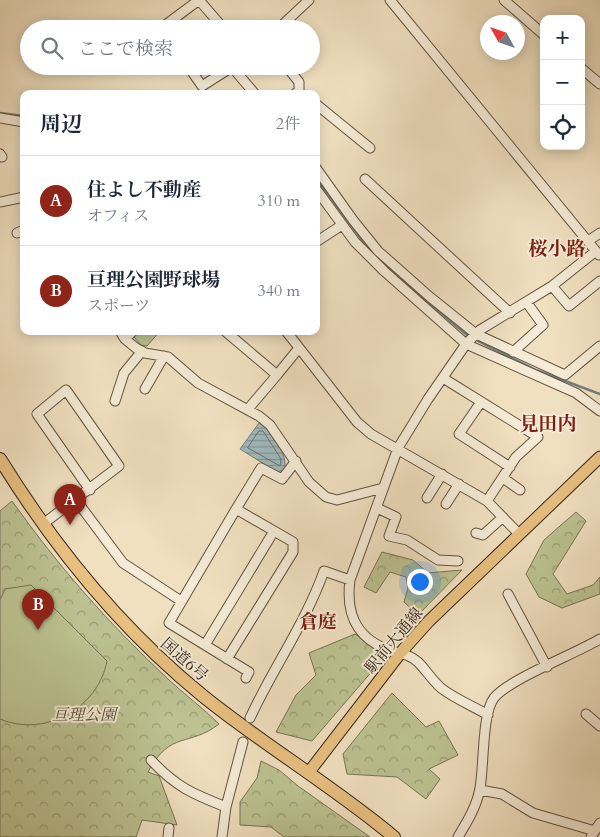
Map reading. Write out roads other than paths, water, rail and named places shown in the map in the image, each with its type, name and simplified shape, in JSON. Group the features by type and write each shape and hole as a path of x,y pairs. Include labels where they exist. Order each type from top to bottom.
{"highway":[{"name":"国道6号","path":"0,459 43,524 131,631 166,665 250,733 309,772 394,837"}],"main road":[{"name":"駅前大通線","path":"309,772 402,652 443,606 600,457"}],"street":[{"path":"172,20 199,0 216,20"},
{"path":"288,20 309,0"},
{"path":"390,0 598,253 527,303 476,334 466,344 398,448 350,580 348,605 355,622 380,646 388,650 402,652 417,661 443,689 488,716"},
{"path":"504,0 540,32"},
{"path":"585,71 600,84"},
{"path":"194,75 202,86 219,75"},
{"path":"239,75 252,90"},
{"path":"293,75 299,82 299,90"},
{"path":"320,107 370,148"},
{"path":"0,126 4,119 20,121"},
{"path":"320,174 352,220 378,251 476,334 565,375 600,346"},
{"path":"366,179 510,312"},
{"path":"320,195 342,225 384,271 466,344 576,393 600,412"},
{"path":"0,202 20,198"},
{"path":"320,239 342,225"},
{"path":"588,241 600,233"},
{"path":"552,286 569,306 600,281"},
{"path":"513,352 543,326 527,303"},
{"path":"122,335 142,351 164,356 176,362 190,378 248,409 270,425 309,482 326,497 337,500 383,488"},
{"path":"230,335 277,375"},
{"path":"289,335 357,422 371,434 487,501 519,534"},
{"path":"248,409 299,348"},
{"path":"115,400 124,373 142,351"},
{"path":"145,389 164,356"},
{"path":"442,378 538,437 516,457 487,501"},
{"path":"43,524 90,490 119,466 66,390 37,414 90,490"},
{"path":"481,402 459,434 510,467"},
{"path":"246,678 249,672 169,623 261,468 282,479 296,461"},
{"path":"427,498 442,474"},
{"path":"503,478 520,490"},
{"path":"446,504 459,484"},
{"path":"76,500 123,563 181,601"},
{"path":"377,508 396,517 389,536 407,540 438,560 458,562"},
{"path":"228,659 293,552 293,542 236,509"},
{"path":"476,533 483,535 503,517"},
{"path":"205,645 274,531"},
{"path":"250,718 267,682 291,645 324,571 350,580"},
{"path":"508,594 547,667"},
{"path":"458,837 470,817 480,790 488,716 493,699 506,687 600,639"},
{"path":"586,714 600,726"},
{"path":"222,837 226,807 243,742"},
{"path":"151,760 169,780 192,794 226,807"},
{"path":"480,790 502,794 533,813 595,830"}],"water":[{"path":"259,423 273,437 282,451 285,464 284,470 277,472 240,449"}],"waterway":[{"path":"0,113 20,116"},
{"path":"320,183 365,244 388,268 467,335"},
{"path":"478,341 536,370 600,394"}],"place":[{"name":"住よし不動産","path":"70,525"},
{"name":"亘理公園野球場","path":"38,630"}],"district":[{"name":"桜小路","path":"557,248"},
{"name":"見田内","path":"548,423"},
{"name":"倉庭","path":"318,621"}],"park label":[{"name":"亘理公園","path":"84,714"}]}
